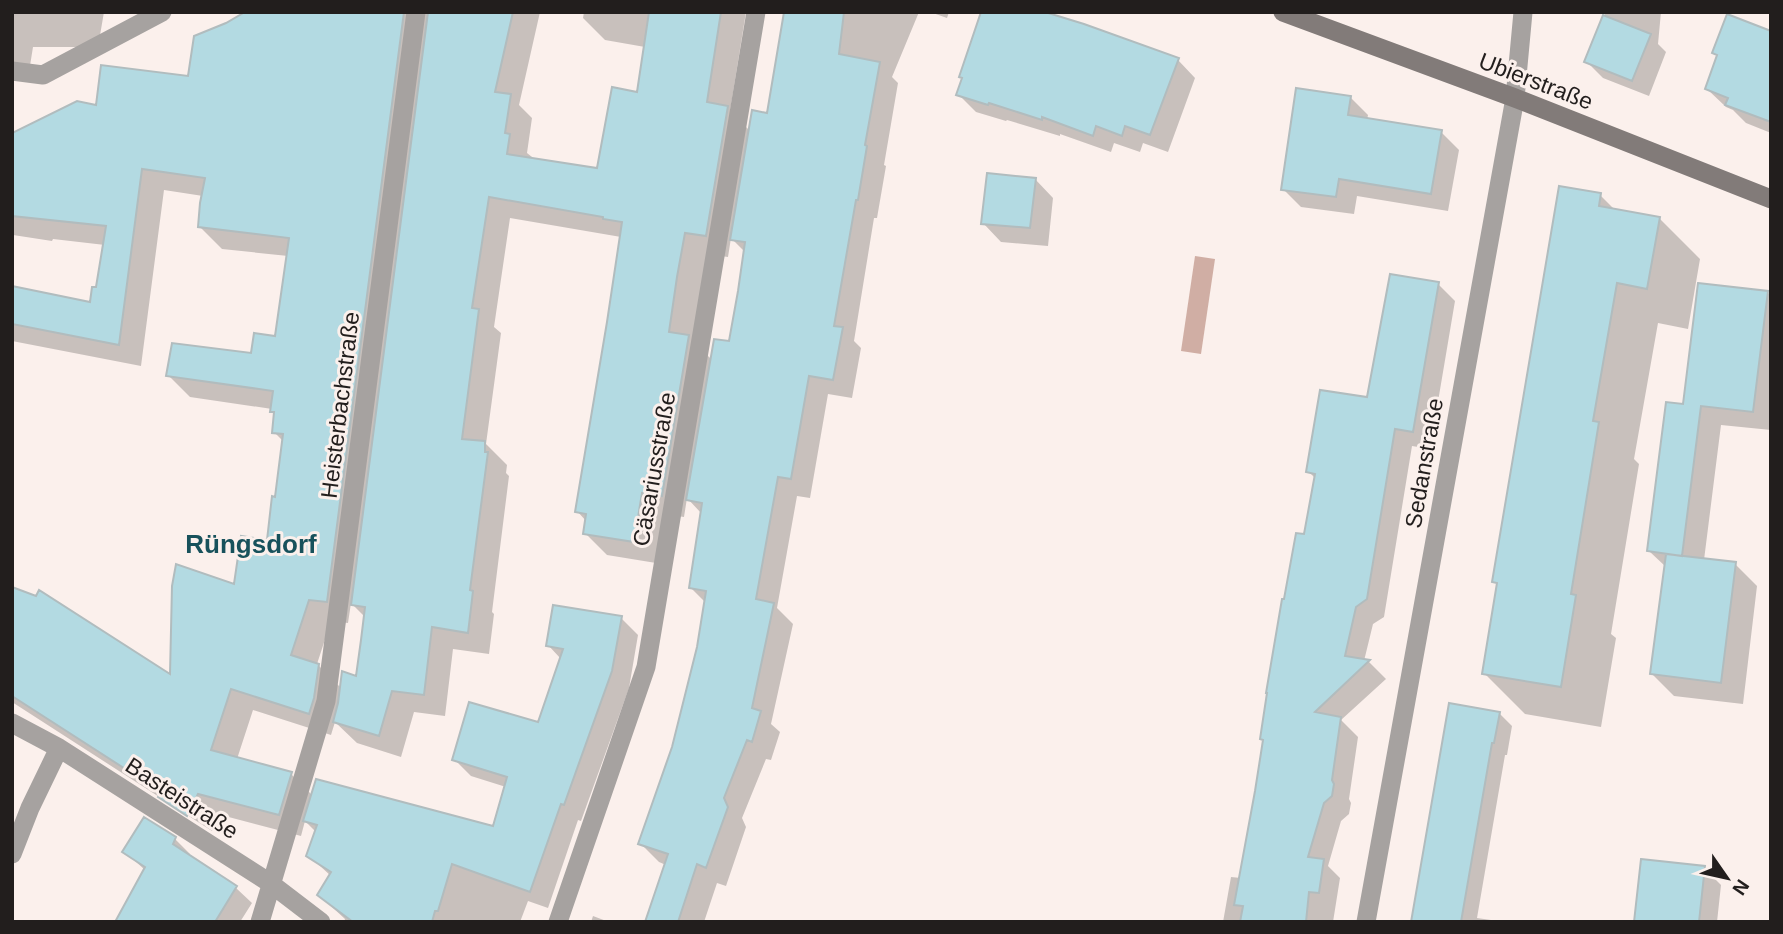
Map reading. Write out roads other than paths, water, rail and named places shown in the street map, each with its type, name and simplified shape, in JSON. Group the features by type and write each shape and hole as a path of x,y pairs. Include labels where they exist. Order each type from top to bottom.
{"main road":[{"name":"Ubierstraße","path":"1283,12 1515,98 1771,199"}],"street":[{"path":"12,71 43,75 162,12"},
{"name":"Heisterbachstraße","path":"260,922 326,701 416,12"},
{"name":"Cäsariusstraße","path":"558,922 646,667 756,12"},
{"name":"Sedanstraße","path":"1366,922 1515,98 1523,12"},
{"name":"Basteistraße","path":"12,723 59,748 270,883 321,922"},
{"path":"12,854 30,808 59,748"}],"district":[{"name":"Rüngsdorf","path":"251,544"}]}
